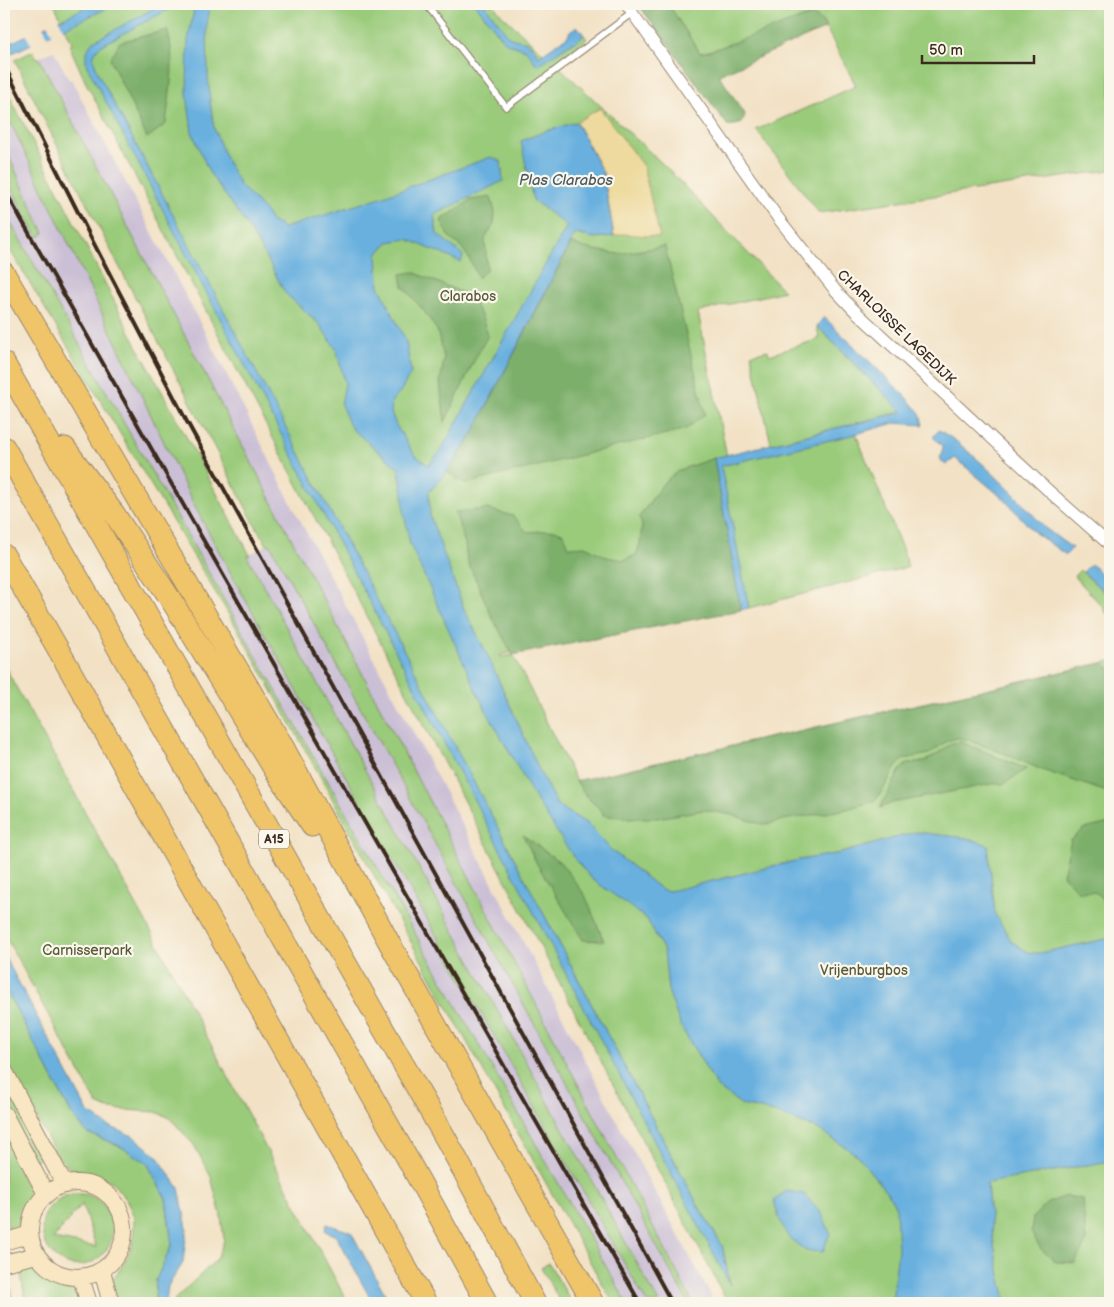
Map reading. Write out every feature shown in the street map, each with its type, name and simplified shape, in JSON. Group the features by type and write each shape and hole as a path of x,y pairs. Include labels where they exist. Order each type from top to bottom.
{"highway":[{"name":"A15","path":"4,273 280,741 390,944 593,1303"},
{"name":"A15","path":"7,369 115,515 173,602 276,772 390,944"},
{"name":"A15","path":"7,369 441,1130 535,1303"},
{"path":"4,447 488,1303"},
{"path":"4,554 426,1303"}],"main road":[{"path":"4,1070 65,1184"},
{"path":"4,1114 46,1194"},
{"path":"77,1183 101,1189 118,1206 123,1217 123,1242 119,1253 112,1263 102,1270 81,1278 68,1277 45,1265 32,1245 30,1234 33,1212 39,1203 46,1194 65,1184 77,1183"},
{"path":"4,1242 30,1234"},
{"path":"4,1264 37,1255"},
{"path":"102,1270 110,1303"},
{"path":"81,1278 89,1303"}],"street":[{"name":"CHARLOISSE LAGEDIJK","path":"629,8 778,218 834,290 1051,493 1110,545"}],"lane":[{"path":"426,4 506,107 629,8"}],"shaded area":[{"path":"54,51 69,80 71,79 218,357 292,505 444,790 620,1127 715,1303 692,1303 39,58 37,58"},
{"path":"4,109 194,505 340,767 647,1303 627,1303 252,649 4,211 4,175 35,233 4,147"},
{"path":"270,543 688,1303 659,1303 247,556"}],"green space":[{"path":"54,4 493,4 501,14 548,58 584,35 587,39 555,63 668,169 784,291 698,312 727,457 856,434 908,567 749,608 747,598 500,655 501,657 513,655 576,781 1110,661 1110,1303 728,1303 85,81 70,47 72,43","holes":["257,387 487,818 541,909 700,1209 722,1245 730,1283"]},
{"path":"638,4 668,4 700,53 811,15 820,19 826,28 719,75 745,114 740,124 728,126"},
{"path":"668,4 1110,4 1110,170 819,213 756,130 856,86 823,22 700,53"},
{"path":"167,30 172,65 166,124 147,138 110,59 120,42"},
{"path":"33,51 37,58 39,58 693,1303 688,1303 270,544 267,545 253,521 102,234 15,60"},
{"path":"4,85 134,340 250,555 247,556 659,1303 647,1303 340,767 194,505 4,109"},
{"path":"4,146 44,233 39,237 35,233 4,175"},
{"path":"491,197 495,212 494,224 485,239 487,269 478,278 469,258 462,248 448,236 441,220 471,200"},
{"path":"4,211 252,649 627,1303 613,1303 238,630 4,240"},
{"path":"571,243 585,248 618,254 665,246 705,414 686,429 465,484 447,472 472,435"},
{"name":"Clarabos","path":"413,272 470,296 481,315 488,335 445,422 440,383 444,358 437,330 403,286 401,274"},
{"path":"817,326 902,412 771,444 751,354 768,350 769,355 819,339"},
{"path":"714,458 741,610 513,655 492,617 467,560 465,544 455,512 487,509 513,516 527,532 555,530 564,534 569,547 585,546 607,557 624,560 636,555 640,544 642,525 639,517 664,482 679,470"},
{"path":"1080,570 1110,598 1110,619 1102,606 1074,576"},
{"path":"1103,663 1110,669 1110,793 1042,770 968,740 958,738 947,741 929,754 904,759 896,766 875,801 843,810 769,824 761,824 732,815 704,810 657,818 626,818 603,815 602,811 587,797 576,781"},
{"name":"Carnisserpark","path":"4,665 154,937 348,1303 174,1303 175,1299 217,1259 224,1240 221,1216 211,1177 194,1145 170,1118 156,1112 108,1109 97,1104 4,934"},
{"path":"962,742 1026,769 1004,784 992,784 892,803 880,808 900,770 907,764 922,762 952,743"},
{"path":"1110,823 1110,908 1105,909 1102,899 1097,893 1079,892 1063,875 1071,840 1084,829"},
{"path":"523,835 561,863 585,895 604,941 583,940 537,864"},
{"path":"4,986 71,1113 87,1133 118,1145 147,1163 166,1199 172,1244 156,1280 155,1303 116,1303 113,1279 125,1262 133,1243 134,1217 126,1199 111,1181 70,1169 57,1156 4,1058"},
{"path":"4,1081 45,1156 35,1161 4,1104"},
{"path":"4,1123 34,1185 32,1196 20,1223 14,1231 9,1233 4,1202"},
{"path":"70,1194 83,1194 97,1199 110,1216 113,1230 110,1244 106,1251 94,1261 79,1266 66,1264 55,1257 47,1246 43,1233 43,1220 49,1208 61,1198","holes":["82,1204 96,1247 53,1239"]},
{"path":"1066,1196 1083,1199 1086,1242 1075,1263 1056,1262 1041,1249 1031,1232 1033,1217 1047,1203"},
{"path":"26,1263 39,1268 47,1276 66,1283 81,1303 26,1303 19,1265"},
{"path":"549,1263 572,1303 561,1303 541,1268"},
{"path":"7,1269 14,1303 4,1303 4,1270"}],"sand":[{"path":"600,108 643,166 660,237 623,234 614,236 603,173 576,122"}],"water":[{"path":"93,4 116,4 4,57 4,46"},
{"path":"162,4 178,4 100,46 94,56 98,73 700,1209 722,1245 730,1285 89,70 86,56 92,42"},
{"name":"Plas Clarabos","path":"195,4 213,4 210,7 207,25 210,101 214,128 226,159 240,185 265,211 271,221 284,228 381,197 491,157 501,161 503,181 434,215 437,234 463,255 461,262 407,239 388,242 377,254 379,286 406,341 411,373 399,394 392,400 391,412 396,425 414,454 428,465 440,452 567,226 533,200 521,141 576,122 603,173 614,236 594,238 575,234 472,435 447,472 429,492 430,516 464,609 557,805 589,825 611,850 662,890 670,891 799,860 841,853 916,832 967,838 988,845 995,914 1012,942 1028,952 1040,953 1110,938 1110,1161 987,1183 994,1244 1007,1303 892,1303 898,1249 896,1208 890,1196 857,1155 818,1129 769,1111 742,1105 718,1088 681,1027 668,990 664,951 647,919 592,879 574,858 533,795 479,697 410,544 399,469 351,428 341,405 345,383 336,349 319,324 285,293 250,230 209,172 192,132 187,94 188,40"},
{"path":"475,4 484,4 510,38 527,42 539,56 568,36 570,31 577,26 584,35 537,65 526,50 506,43"},
{"path":"824,317 903,394 920,413 923,425 894,423 856,434 721,466 749,608 741,610 714,458 902,412 817,326"},
{"path":"939,430 956,441 984,465 1045,528 1072,548 1066,555 1034,532 1004,499 955,458 946,465 940,460 943,447 933,437"},
{"path":"1091,564 1110,582 1110,598 1083,572"},
{"path":"4,955 88,1112 108,1126 133,1136 157,1156 179,1188 187,1228 183,1263 168,1286 166,1303 155,1303 156,1280 172,1244 166,1199 147,1163 118,1145 87,1133 71,1113 4,986"},
{"path":"786,1191 804,1194 822,1214 830,1233 823,1252 806,1251 788,1237 779,1218 774,1201"},
{"path":"327,1224 351,1232 390,1303 373,1303 336,1236 325,1231"}],"pier":[{"path":"58,18 64,31 53,36 47,23"},
{"path":"42,25 49,38 32,46 25,33"}],"railway":[{"path":"4,65 91,238 186,420 672,1303"},
{"path":"4,189 640,1303"}],"park label":[{"name":"Vrijenburgbos","path":"864,970"}]}
